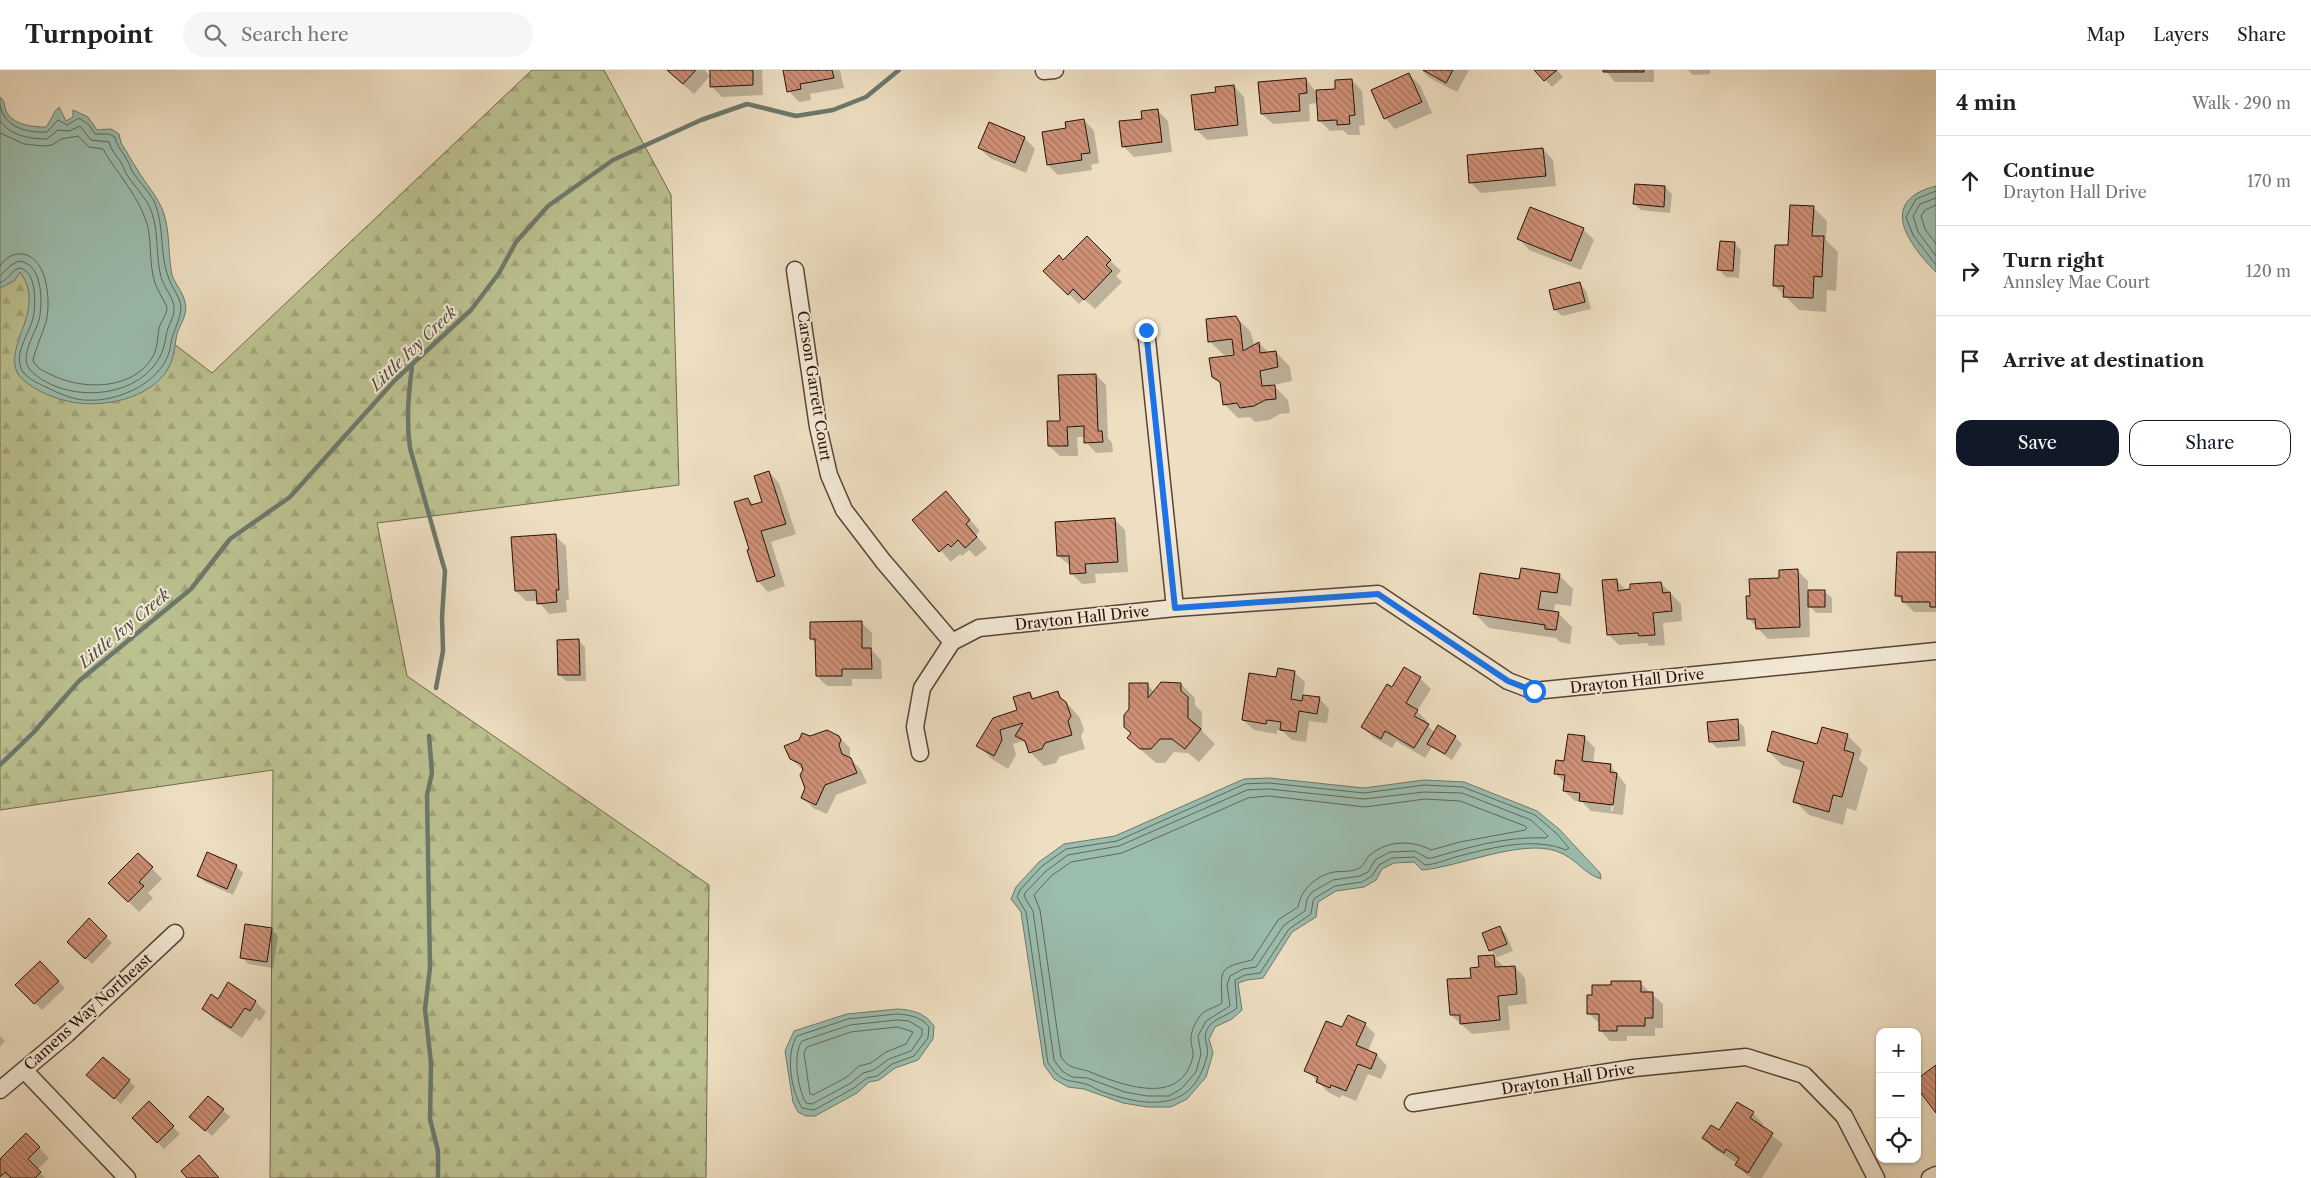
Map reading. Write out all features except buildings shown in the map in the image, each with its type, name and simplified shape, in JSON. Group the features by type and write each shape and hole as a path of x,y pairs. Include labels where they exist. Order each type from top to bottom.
{"street":[{"name":"Carson Garrett Court","path":"795,270 818,428 829,475 844,510 883,561 952,642"},
{"path":"1146,330 1175,608"},
{"name":"Drayton Hall Drive","path":"920,753 915,728 922,688 952,642 978,628 1175,608 1378,594 1508,681 1534,691 1936,651"},
{"name":"Camens Way Northeast","path":"0,1090 66,1034 175,933"},
{"name":"Drayton Hall Drive","path":"1414,1103 1634,1068 1746,1057 1804,1075 1844,1116 1876,1178"},
{"path":"24,1070 127,1178"},
{"path":"1930,1178 1936,1175"}],"green space":[{"path":"532,70 604,70 671,195 679,485 377,523 407,676 709,885 706,1178 270,1178 273,770 0,810 0,210 212,373"}],"water":[{"path":"0,97 9,116 23,124 46,127 59,107 66,121 73,117 73,110 88,117 97,130 111,129 119,134 121,143 155,196 164,214 172,275 184,298 186,310 178,331 169,367 161,378 138,394 124,399 94,404 67,401 40,391 27,383 18,374 15,363 15,351 27,313 29,300 27,286 20,272 14,281 0,288"},
{"path":"1936,186 1936,272 1916,249 1908,236 1903,224 1903,212 1907,202 1918,193"},
{"path":"1269,778 1364,788 1424,780 1464,782 1537,811 1559,829 1600,873 1601,879 1589,873 1563,854 1541,848 1508,851 1422,870 1414,862 1394,863 1382,869 1376,880 1364,887 1336,891 1318,902 1316,917 1292,932 1263,978 1238,983 1242,1010 1232,1019 1215,1027 1209,1039 1213,1053 1206,1077 1187,1099 1171,1107 1147,1107 1123,1103 1084,1089 1068,1087 1054,1079 1044,1065 1021,912 1011,899 1016,887 1039,862 1064,844 1115,836 1244,779"},
{"path":"898,1009 918,1013 927,1018 934,1026 933,1039 918,1060 895,1068 879,1080 869,1082 857,1093 815,1116 806,1116 798,1112 793,1102 785,1051 794,1031 847,1014"}],"waterway":[{"name":"Little Ivy Creek","path":"0,765 33,733 79,681 191,589 230,539 290,497 396,379 471,310 499,273 516,242 548,206 613,160 701,120 747,104 796,116 833,110 866,97 899,70"},
{"path":"412,368 408,408 410,448 445,571 442,617 443,651 436,688"},
{"path":"429,736 432,773 427,795 430,968 425,1009 431,1063 430,1119 438,1151 438,1178"}],"route":[{"path":"1146,330 1175,608 1378,594 1508,681 1534,691"}]}
